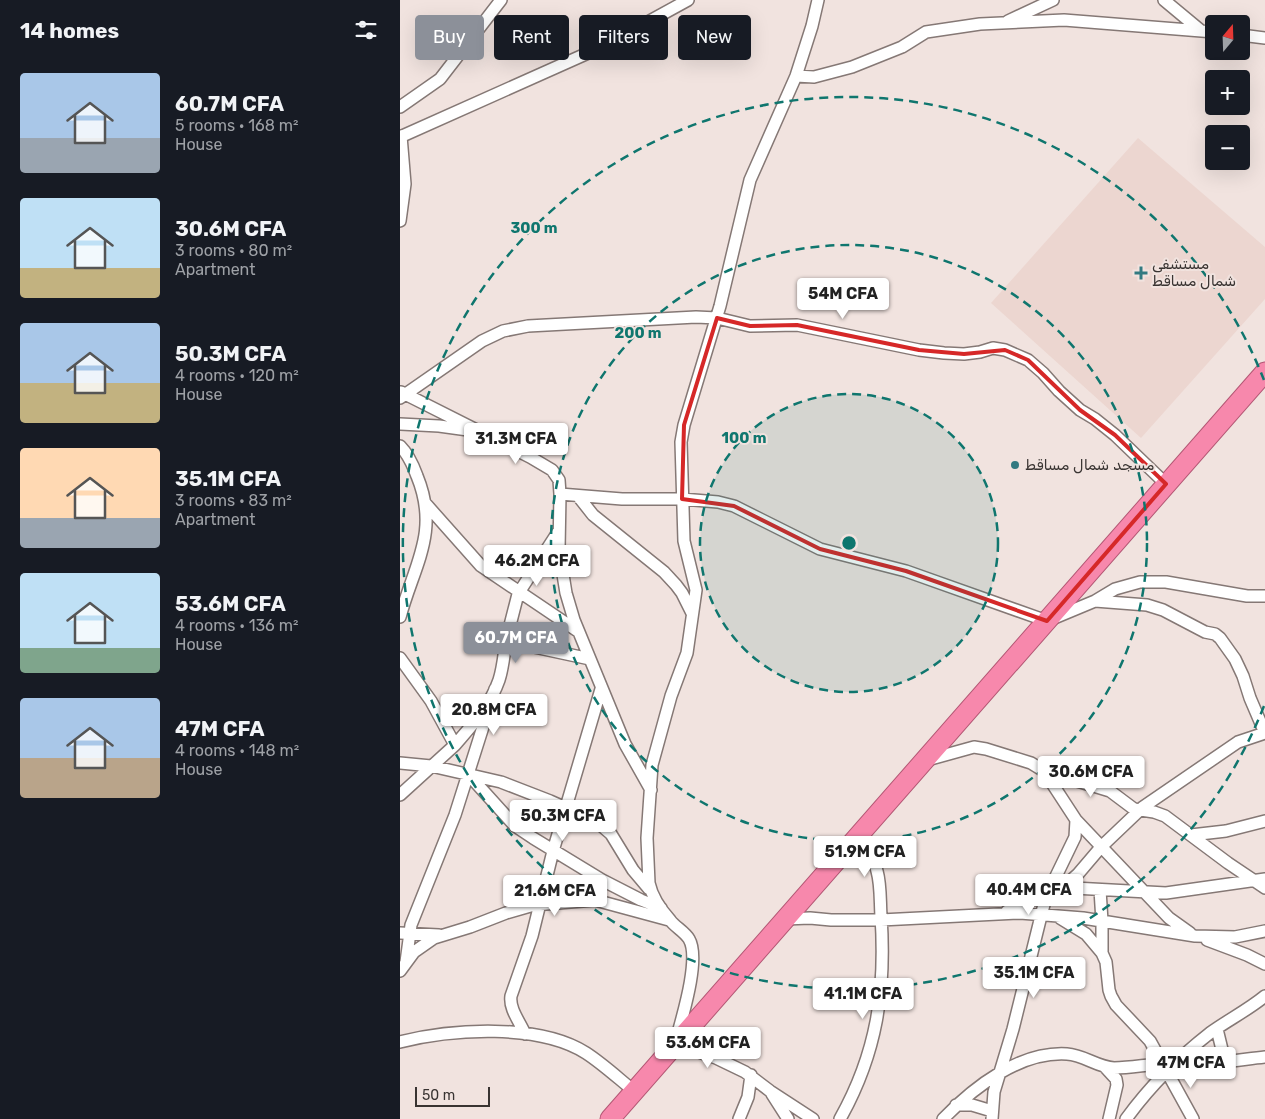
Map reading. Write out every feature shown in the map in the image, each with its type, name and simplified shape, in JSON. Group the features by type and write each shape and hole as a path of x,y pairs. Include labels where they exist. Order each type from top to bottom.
{"highway":[{"path":"610,1119 1265,372"}],"street":[{"path":"400,107 440,79 501,0"},
{"path":"400,221 405,184 400,137 606,45 688,0"},
{"path":"650,891 648,884 647,838 654,752 687,652 696,590 684,540 681,442 684,425 717,318 750,180 796,76 818,0"},
{"path":"1005,23 1053,0"},
{"path":"1164,0 1200,30"},
{"path":"796,76 814,78 852,67 902,47 926,32 935,30 1005,23 1064,20 1205,31"},
{"path":"1250,36 1265,38"},
{"path":"402,395 482,341 503,332 528,326 696,317 717,318 750,326 797,325 919,350 964,354 993,348 1016,354 1028,360 1080,410 1115,435 1166,484"},
{"path":"402,395 480,432 552,470 559,480 559,550 566,593 578,632 625,744 651,790"},
{"path":"401,425 439,426 480,432"},
{"path":"400,617 425,541 427,510 421,485 411,460 401,445"},
{"path":"560,494 622,499 682,499 718,502 734,506 820,550 906,571 1047,621 1095,601 1115,589 1140,582 1166,582 1246,596 1265,596"},
{"path":"578,496 593,515 664,572 676,584 692,613"},
{"path":"425,503 474,561 578,632"},
{"path":"403,967 405,934 455,815 499,678 513,608 520,592 559,530"},
{"path":"1060,890 1140,810 1238,742 1265,733 1243,676 1220,638 1215,634 1205,632 1163,610 1147,605 1095,601"},
{"path":"506,641 522,646 566,653 590,660"},
{"path":"400,658 431,701 454,745"},
{"path":"400,795 454,745 485,708 495,689"},
{"path":"525,1034 510,1002 511,996 532,936 553,851 602,689"},
{"path":"925,760 974,747 986,748 1030,763 1044,771 1110,790 1127,805 1165,816 1265,888"},
{"path":"400,763 432,766 501,782 597,822 605,828 669,920 690,940 694,959 675,1044 716,1058 751,1075 770,1091 813,1119"},
{"path":"1044,771 1076,820 1169,918 1183,930 1195,936 1247,954 1265,964"},
{"path":"468,774 515,826 553,851 640,900 661,908"},
{"path":"956,1106 972,1105 992,1115 994,1092 1013,1029 1040,916 1048,894 1075,837 1076,820"},
{"path":"1191,835 1226,831 1265,821"},
{"path":"840,1119 864,1071 878,1012 883,967 878,872 862,832"},
{"path":"1001,914 1048,894 1074,888 1166,892 1265,879"},
{"path":"1100,890 1102,953"},
{"path":"403,967 414,952 434,938 470,928 506,913 539,905 595,900 669,920"},
{"path":"785,919 881,920 1001,914 1102,921 1195,936 1234,938 1265,931"},
{"path":"1059,917 1086,934 1102,953 1106,962 1111,996 1116,1004 1146,1036 1167,1066 1193,1119"},
{"path":"405,934 443,936"},
{"path":"1126,1119 1167,1066 1265,996"},
{"path":"1217,1029 1225,1062"},
{"path":"400,1042 415,1038 502,1031 539,1036 565,1043 586,1053 634,1091"},
{"path":"943,1119 984,1083 1026,1059 1058,1054 1076,1055 1105,1067 1134,1068 1225,1062 1265,1057"},
{"path":"1105,1067 1116,1079 1117,1085 1108,1119"},
{"path":"739,1119 748,1097 751,1075"},
{"path":"770,1091 788,1119"}],"highlighted area":[{"path":"717,318 750,326 797,325 919,350 964,354 1005,350 1028,360 1080,410 1115,435 1166,484 1047,621 906,571 820,549 734,506 682,499 684,425"}],"shaded area":[{"name":"مستشفى شمال مساقط","path":"1138,138 1265,247 1265,299 1141,438 991,303"}],"place":[{"name":"مستشفى شمال مساقط","path":"1141,273"},
{"name":"مسجد شمال مساقط","path":"1015,465"}]}
